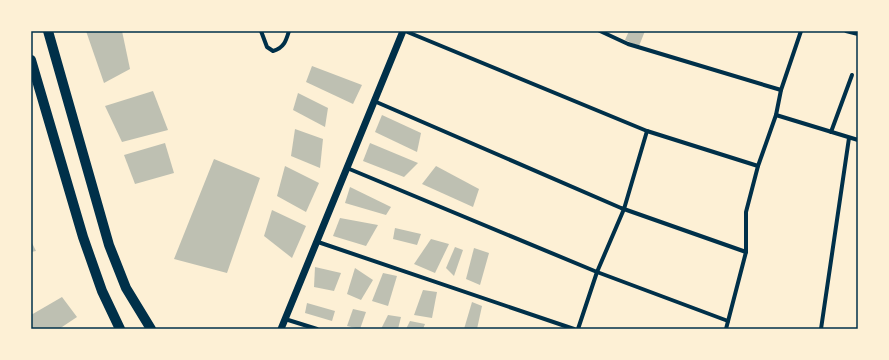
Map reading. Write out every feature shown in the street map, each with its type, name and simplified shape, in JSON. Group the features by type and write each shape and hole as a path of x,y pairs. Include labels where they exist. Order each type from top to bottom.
{"main road":[{"path":"48,31 109,245 126,288 151,329"},
{"path":"31,60 83,237 102,291 120,329"}],"street":[{"path":"261,31 267,47 273,51 284,45 289,31"},
{"path":"281,329 404,31 646,131 758,166"},
{"path":"600,31 628,44 781,90"},
{"path":"726,329 746,252 746,212 758,166 776,115 781,90 801,31"},
{"path":"846,31 858,34"},
{"path":"831,132 852,75"},
{"path":"374,101 624,209 746,252"},
{"path":"776,115 858,140"},
{"path":"578,329 597,272 624,209 646,131"},
{"path":"821,329 849,138"},
{"path":"347,168 597,272 728,321"},
{"path":"318,242 574,329"},
{"path":"285,319 317,329"}],"building":[{"path":"86,31 122,31 130,69 104,83"},
{"path":"629,31 645,31 639,46 625,40"},
{"path":"312,66 362,85 353,104 306,82"},
{"path":"153,91 168,130 122,142 105,106"},
{"path":"298,93 328,108 325,127 293,110"},
{"path":"382,115 421,133 417,152 375,132"},
{"path":"295,129 323,139 320,168 291,156"},
{"path":"165,143 174,173 135,184 124,155"},
{"path":"370,143 418,163 404,177 363,161"},
{"path":"214,159 260,178 227,273 174,259"},
{"path":"285,166 319,183 306,212 277,196"},
{"path":"436,166 479,189 473,207 422,184"},
{"path":"350,187 391,207 386,215 345,203"},
{"path":"272,210 306,226 292,258 264,236"},
{"path":"340,218 378,225 366,246 333,236"},
{"path":"395,228 421,234 417,245 393,239"},
{"path":"431,239 449,244 435,273 414,264"},
{"path":"31,241 36,251 31,252"},
{"path":"455,247 463,250 454,276 446,268"},
{"path":"474,248 489,253 480,285 466,279"},
{"path":"315,267 341,273 334,291 314,287"},
{"path":"355,268 373,280 361,300 347,294"},
{"path":"383,273 397,276 388,306 372,301"},
{"path":"423,290 437,292 432,318 414,315"},
{"path":"62,297 77,317 59,329 31,329 31,315"},
{"path":"472,302 482,306 477,329 464,329"},
{"path":"307,303 335,311 332,321 305,313"},
{"path":"353,309 366,312 360,329 347,326"},
{"path":"388,315 401,317 398,329 381,329"},
{"path":"410,321 425,324 423,329 406,329"}]}
